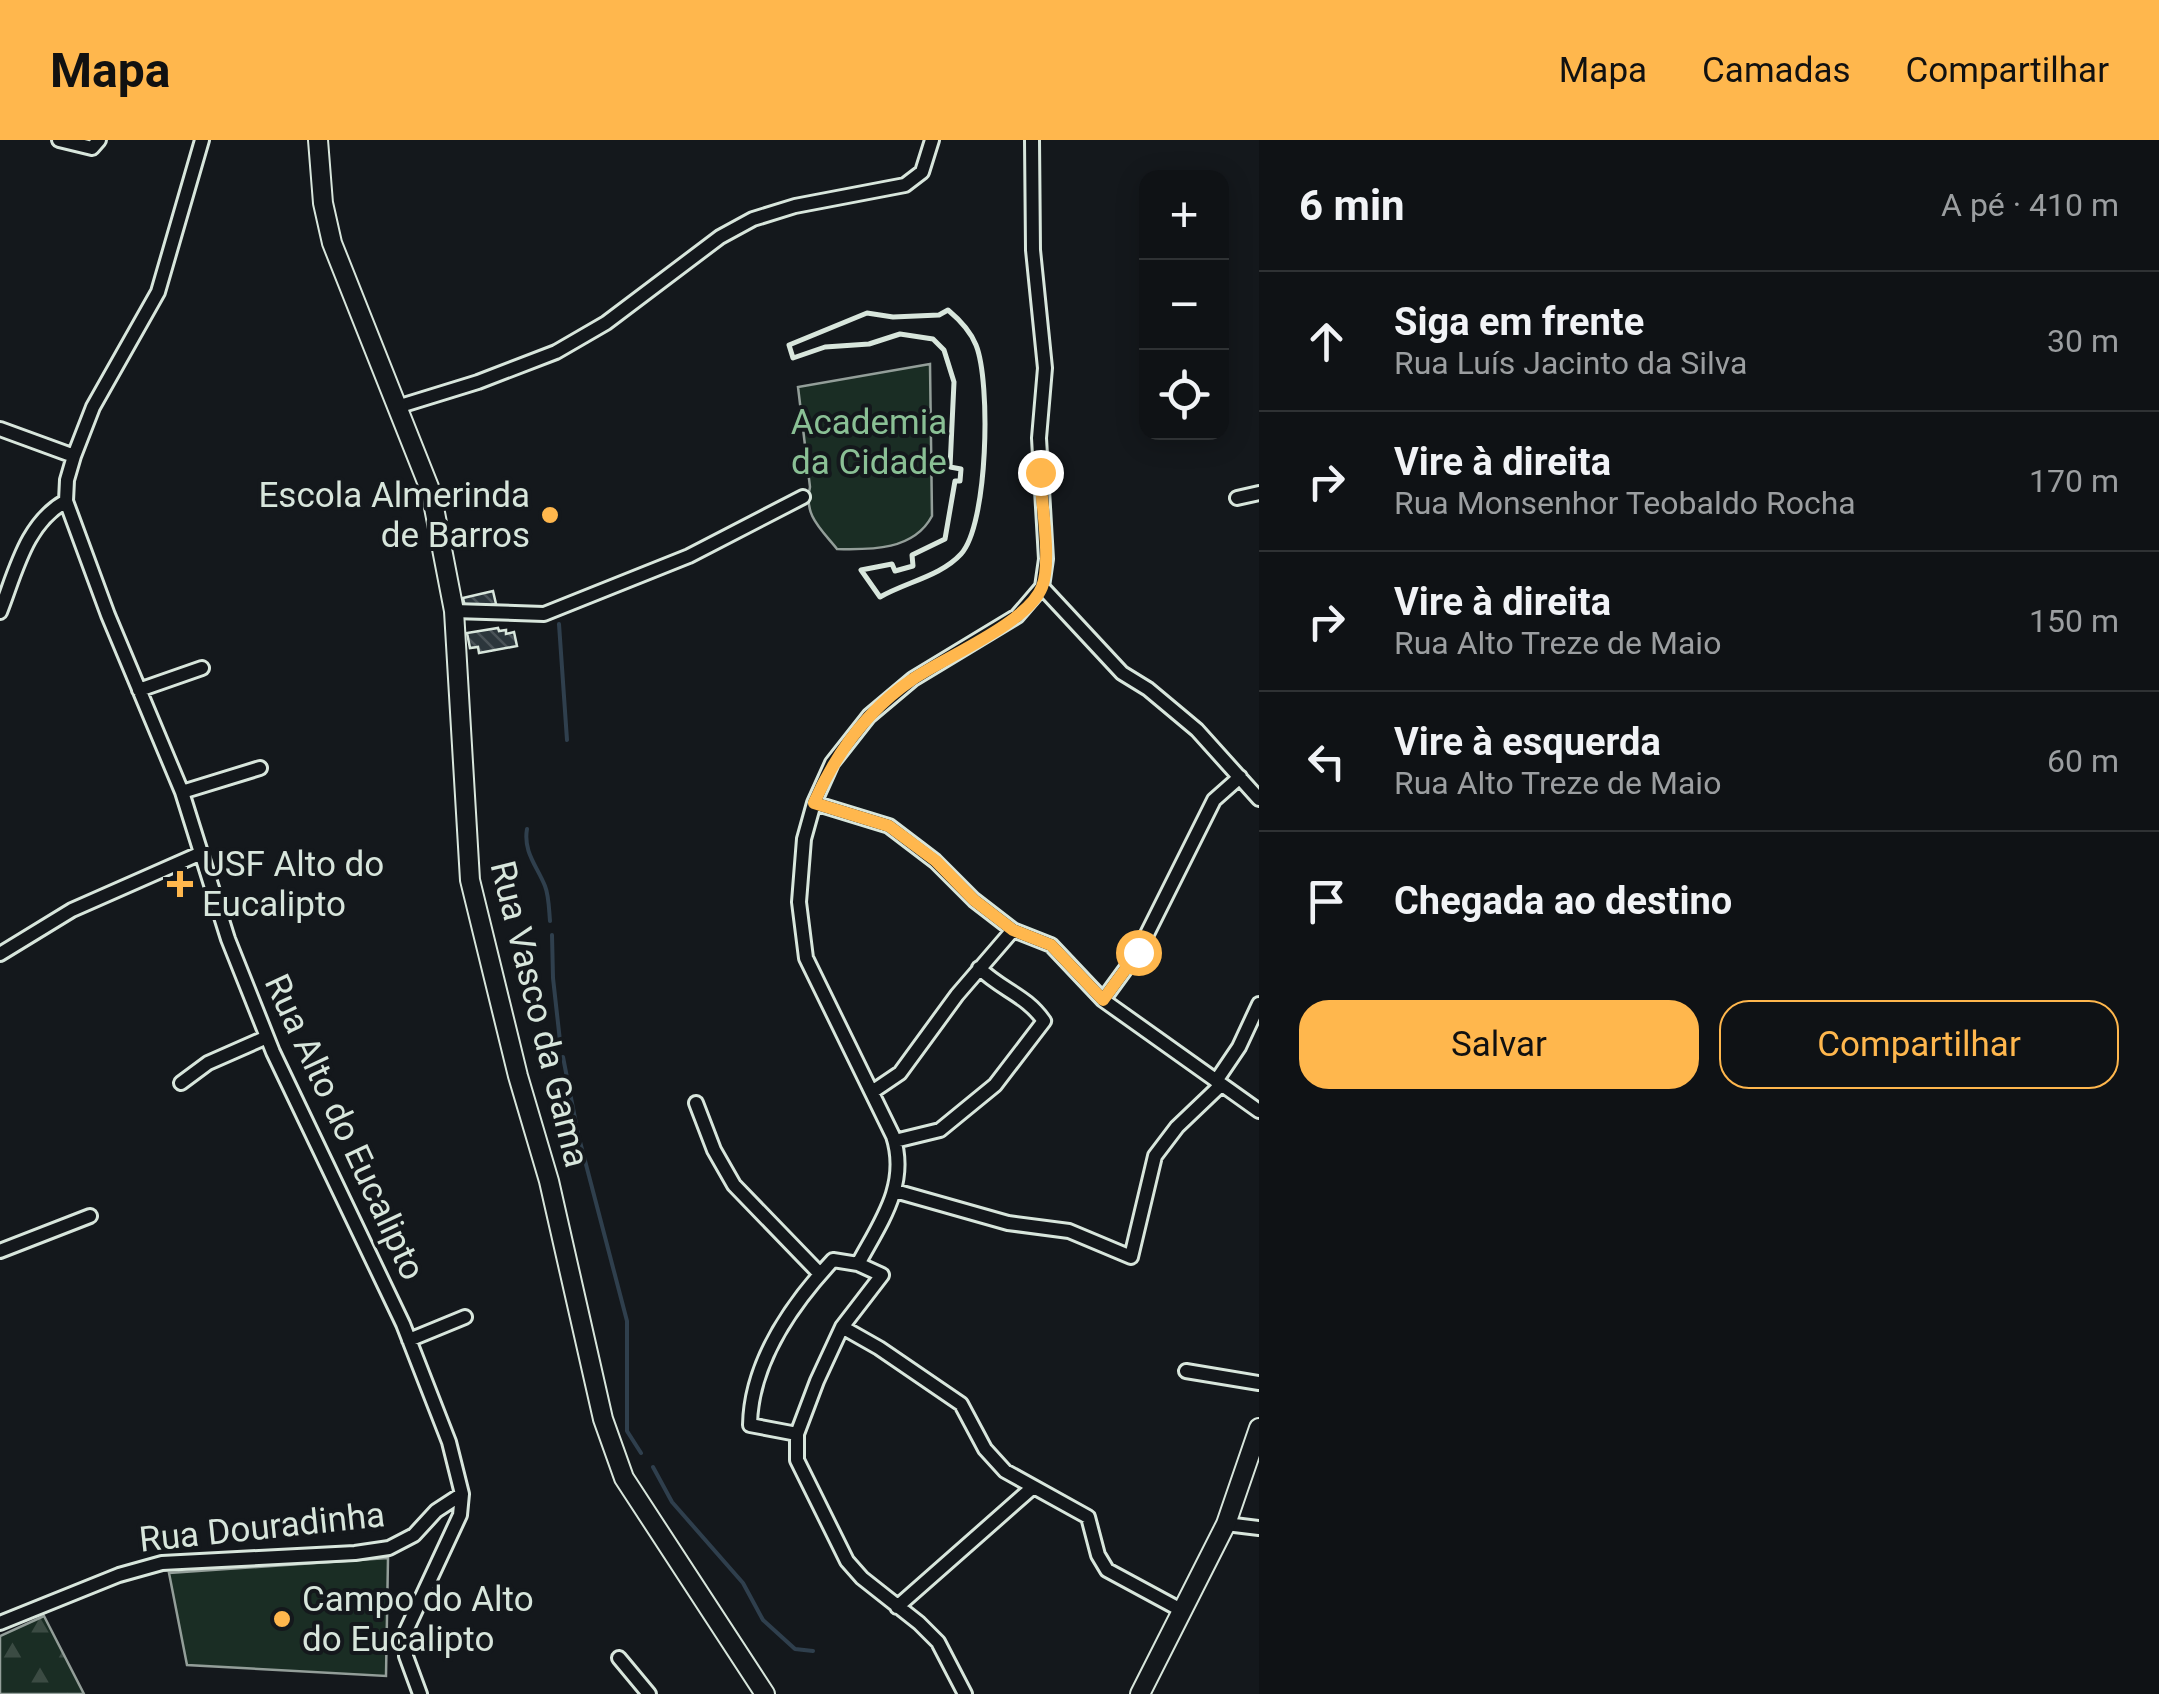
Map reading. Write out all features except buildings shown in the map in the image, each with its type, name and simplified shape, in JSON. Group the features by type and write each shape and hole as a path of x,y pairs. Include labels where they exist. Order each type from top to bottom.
{"main road":[{"name":"Rua Vasco da Gama","path":"318,140 323,203 332,243 431,492 454,611 470,880 548,1182 603,1419 624,1478 765,1694"},
{"path":"1140,1694 1226,1524 1259,1428"}],"street":[{"path":"59,140 92,148 98,140"},
{"path":"0,612 30,536 49,510 66,501 74,456 104,384 158,292 202,140"},
{"path":"398,407 514,370 567,347 627,308 720,237 753,219 795,206 906,185 922,172 932,140"},
{"path":"858,1264 896,1190 899,1159 872,1092 806,958 799,902 801,861 814,803 832,763 869,716 913,679 1016,616 1042,587 1046,559 1038,438 1045,368 1033,250 1032,140"},
{"path":"0,429 74,456"},
{"path":"1237,498 1259,493"},
{"path":"454,611 544,614 689,556 803,497"},
{"name":"Rua Alto do Eucalipto","path":"66,501 182,792 228,939 267,1038 409,1340 449,1442 462,1494"},
{"path":"1042,587 1122,673 1197,730 1259,799"},
{"path":"139,690 202,668"},
{"path":"182,792 260,768"},
{"path":"1103,1000 1138,952 1214,800 1240,778"},
{"path":"814,803 889,826 936,861 974,900 1013,930 1051,945 1103,1000 1259,1112"},
{"path":"0,954 72,910 199,854"},
{"path":"872,1092 900,1072 1013,930"},
{"path":"894,1141 940,1130 995,1085 1044,1021 1031,1002 1000,988 979,968"},
{"path":"896,1190 1008,1223 1069,1231 1131,1257 1155,1156 1176,1127 1218,1083 1259,1004"},
{"path":"181,1083 208,1063 267,1038"},
{"path":"696,1103 714,1150 734,1184 820,1274"},
{"path":"0,1251 90,1216"},
{"path":"797,1434 750,1425 768,1348 833,1260 858,1264 882,1275 842,1327 797,1434 797,1460 847,1561 938,1642 965,1694"},
{"path":"409,1340 465,1317"},
{"path":"842,1327 880,1348 961,1404 995,1462 1032,1488 1088,1517 1101,1564 1107,1570 1181,1610"},
{"path":"1186,1371 1259,1383"},
{"path":"898,1607 1032,1488"},
{"path":"420,1694 406,1656 406,1631 460,1515 462,1494"},
{"name":"Rua Douradinha","path":"0,1623 118,1575 162,1563 355,1554 389,1548 414,1535 436,1510 462,1494"},
{"path":"1226,1524 1259,1528"},
{"path":"619,1658 649,1694"}],"green space":[{"name":"Academia da Cidade","path":"930,364 932,516 903,542 878,548 837,549 815,521 809,506 798,387"},
{"name":"Campo do Alto do Eucalipto","path":"388,1558 386,1676 187,1665 169,1573"},
{"path":"44,1616 84,1694 0,1694 0,1636"}],"waterway":[{"path":"559,624 567,740"},
{"path":"527,829 529,852 546,890 550,921"},
{"path":"552,935 560,1041"},
{"path":"563,1057 578,1134 627,1321 627,1431 641,1453"},
{"path":"653,1467 672,1502 743,1583 763,1620 795,1649 813,1651"}],"wall":[{"path":"948,310 971,335 981,363 985,420 977,514 970,538 953,562 880,597 861,570 892,564 895,571 913,566 912,555 945,539 955,481 960,481 961,469 950,467 954,382 944,350 933,339 900,334 869,344 825,347 793,358 789,345 867,313 893,317 939,315 948,310"}],"place":[{"name":"Escola Almerinda de Barros","path":"550,515"},
{"name":"USF Alto do Eucalipto","path":"180,884"},
{"name":"Campo do Alto do Eucalipto","path":"282,1619"}],"route":[{"path":"1040,472 1046,559 1037,597 984,638 913,679 869,716 832,763 814,803 889,826 936,861 974,900 1013,930 1051,945 1103,1000 1138,952"}]}
